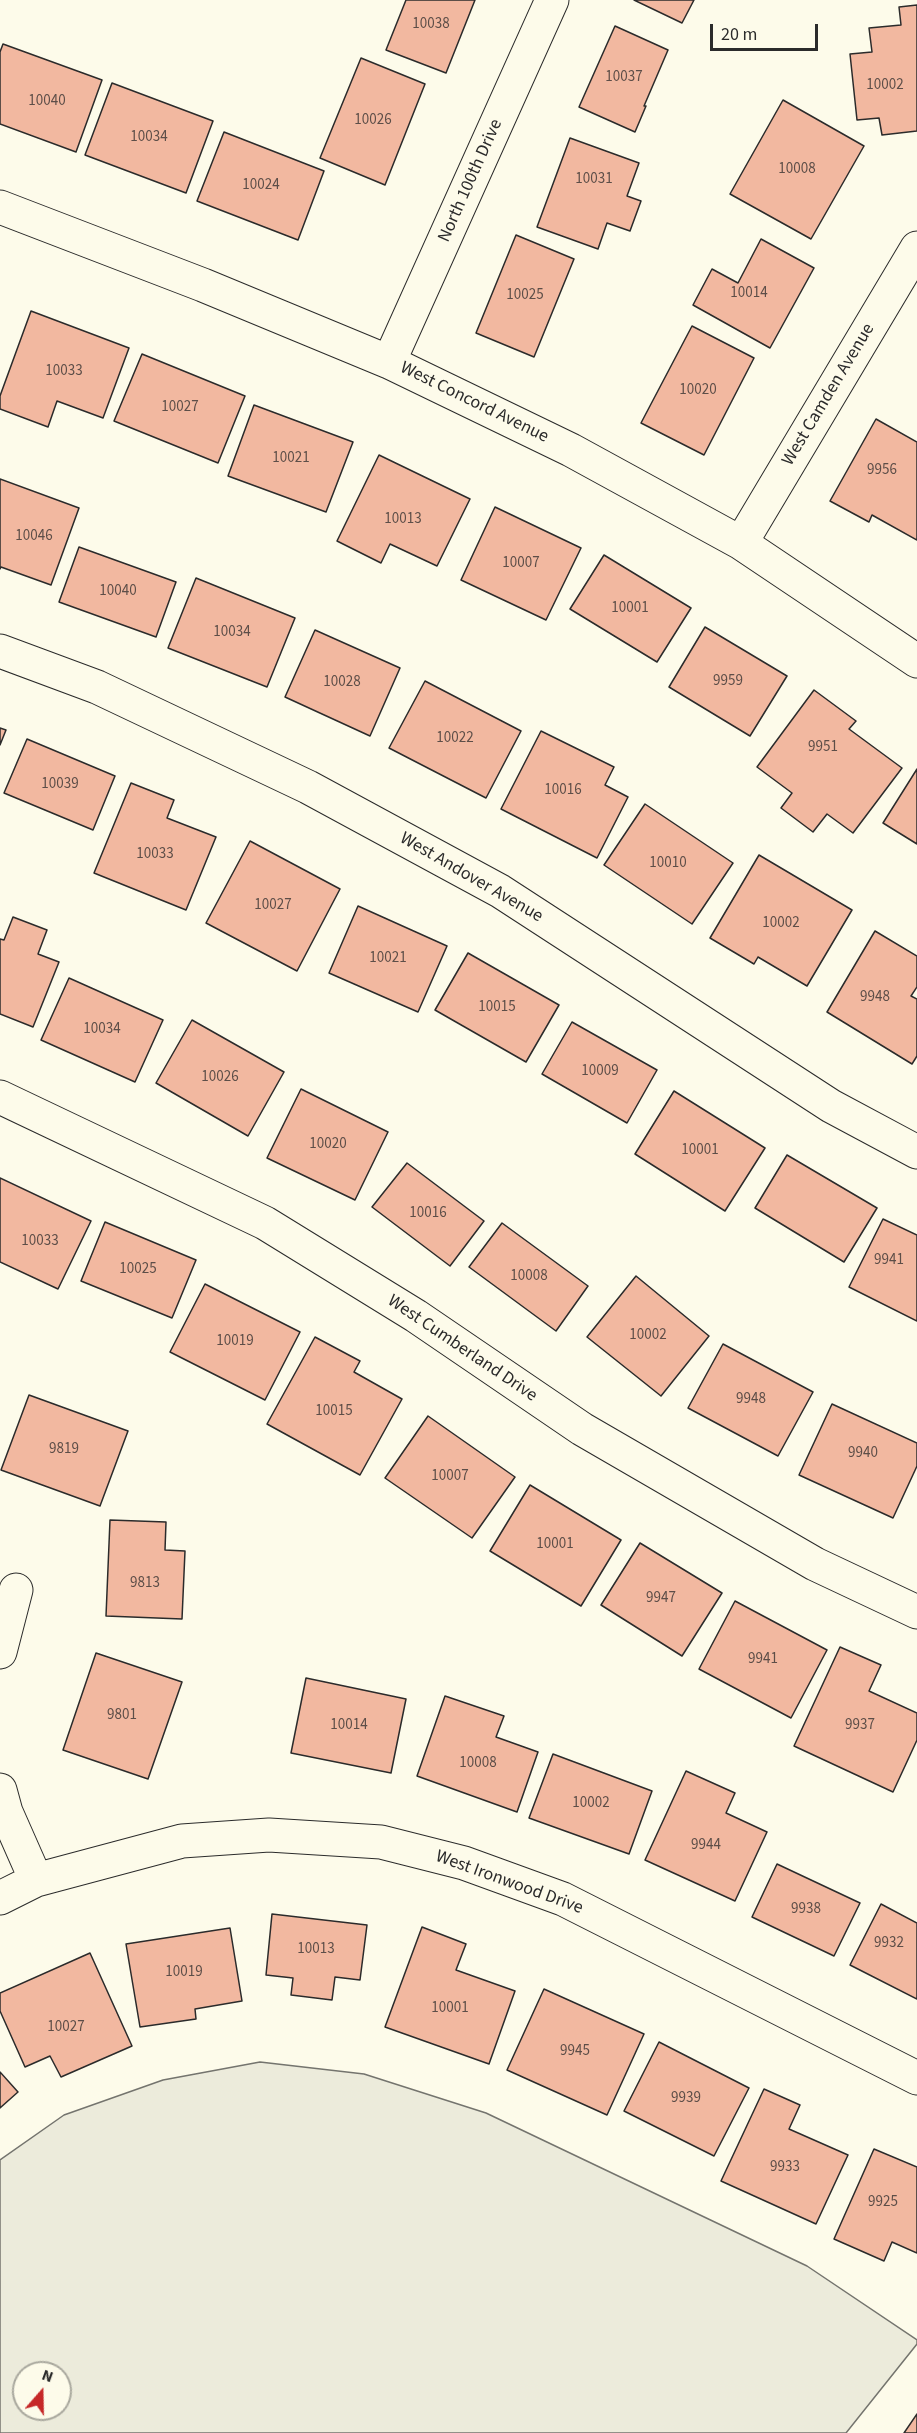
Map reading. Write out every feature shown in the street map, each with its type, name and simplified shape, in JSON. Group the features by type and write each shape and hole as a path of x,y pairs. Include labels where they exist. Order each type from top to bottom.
{"street":[{"name":"North 100th Drive","path":"389,362 552,0"},
{"name":"West Concord Avenue","path":"0,207 203,285 389,362 572,450 741,543 917,661"},
{"name":"West Camden Avenue","path":"741,543 917,248"},
{"name":"West Andover Avenue","path":"0,651 97,687 318,792 500,891 831,1106 917,1152"},
{"name":"West Cumberland Drive","path":"0,1097 265,1223 416,1316 582,1429 815,1564 917,1612"},
{"path":"0,1652 16,1590"},
{"path":"0,1790 6,1812 36,1880"},
{"name":"West Ironwood Drive","path":"0,1898 36,1880 182,1841 269,1835 381,1842 464,1863 563,1899 917,2078"}],"shaded area":[{"path":"260,2062 364,2074 486,2113 807,2266 917,2340 917,2344 846,2433 0,2433 0,2160 64,2115 163,2080"}],"building":[{"path":"406,0 475,0 446,73 386,50"},
{"path":"634,0 694,0 682,23"},
{"path":"917,5 917,131 882,135 879,118 857,120 850,54 872,52 869,28 901,25 899,7"},
{"path":"615,26 668,50 635,132 579,107"},
{"path":"3,44 102,80 76,152 0,124 0,52"},
{"path":"361,58 425,84 385,185 320,158"},
{"path":"112,83 213,121 186,193 85,155"},
{"path":"783,100 864,146 811,239 730,194"},
{"path":"224,132 324,171 298,240 197,201"},
{"path":"570,138 639,163 627,196 641,201 630,231 607,223 598,249 537,227"},
{"path":"516,235 574,259 534,357 476,333"},
{"path":"761,239 814,268 770,348 693,305 712,269 738,283"},
{"path":"31,311 129,348 103,418 57,401 48,427 0,409 0,396"},
{"path":"692,326 754,358 704,455 641,423"},
{"path":"142,354 245,396 218,463 114,421"},
{"path":"254,405 353,442 326,512 228,476"},
{"path":"876,419 917,442 917,540 872,515 869,522 830,501"},
{"path":"379,455 470,499 437,566 390,544 381,563 337,541"},
{"path":"0,479 79,508 51,585 1,567 0,569"},
{"path":"495,507 581,548 546,620 461,580"},
{"path":"79,547 176,582 156,637 59,602"},
{"path":"604,555 691,608 657,662 570,609"},
{"path":"196,578 295,618 267,687 168,648"},
{"path":"705,627 787,676 750,736 669,687"},
{"path":"315,630 400,668 370,736 285,697"},
{"path":"425,681 521,731 486,798 389,748"},
{"path":"814,690 856,721 849,729 902,768 853,833 827,814 813,832 781,808 792,793 757,767"},
{"path":"0,728 6,730 0,745"},
{"path":"541,731 614,767 605,785 628,797 597,858 501,809"},
{"path":"27,739 115,776 93,830 4,793"},
{"path":"917,769 917,844 883,823"},
{"path":"131,783 174,800 167,818 216,837 186,910 94,873"},
{"path":"645,804 733,863 692,924 604,865"},
{"path":"250,841 340,889 297,971 206,923"},
{"path":"759,855 852,910 807,986 758,957 754,964 710,938"},
{"path":"358,906 447,946 418,1012 329,973"},
{"path":"13,917 47,930 38,954 59,962 33,1027 0,1014 0,939 4,940"},
{"path":"875,931 917,956 917,987 911,996 917,999 917,1056 912,1064 827,1012"},
{"path":"468,953 559,1005 526,1062 435,1010"},
{"path":"69,978 163,1020 135,1082 41,1040"},
{"path":"192,1020 284,1072 248,1136 156,1083"},
{"path":"572,1022 657,1070 627,1123 542,1074"},
{"path":"301,1089 388,1132 355,1200 267,1158"},
{"path":"674,1091 765,1148 725,1211 635,1154"},
{"path":"787,1155 877,1208 844,1262 755,1208"},
{"path":"407,1163 484,1221 450,1266 372,1207"},
{"path":"0,1178 91,1221 58,1289 0,1262"},
{"path":"883,1219 917,1235 917,1321 849,1287"},
{"path":"105,1222 196,1260 172,1318 81,1281"},
{"path":"502,1223 588,1286 556,1331 469,1267"},
{"path":"636,1276 709,1336 661,1396 587,1337"},
{"path":"205,1284 300,1332 265,1400 170,1352"},
{"path":"315,1337 360,1361 354,1372 402,1399 360,1475 267,1424"},
{"path":"723,1344 813,1392 778,1456 688,1408"},
{"path":"29,1395 128,1431 100,1506 1,1470"},
{"path":"832,1404 917,1443 917,1466 893,1518 799,1475"},
{"path":"428,1416 515,1477 472,1538 385,1478"},
{"path":"530,1485 621,1540 581,1606 490,1551"},
{"path":"110,1520 166,1522 165,1550 185,1551 182,1619 106,1616"},
{"path":"640,1543 722,1593 682,1656 601,1605"},
{"path":"735,1601 827,1650 791,1718 699,1669"},
{"path":"840,1647 881,1665 869,1691 917,1713 917,1740 893,1792 794,1746"},
{"path":"96,1653 182,1682 148,1779 63,1750"},
{"path":"306,1678 406,1699 391,1773 291,1753"},
{"path":"445,1696 504,1716 496,1737 538,1752 517,1812 417,1776"},
{"path":"553,1754 652,1791 629,1854 529,1818"},
{"path":"686,1771 735,1793 726,1813 767,1832 735,1901 645,1860"},
{"path":"777,1864 860,1903 834,1956 752,1917"},
{"path":"881,1904 917,1923 917,1999 850,1965"},
{"path":"272,1914 367,1925 360,1980 335,1977 332,2000 291,1995 293,1978 266,1975"},
{"path":"422,1927 466,1944 456,1970 515,1991 489,2064 385,2027"},
{"path":"230,1928 242,2001 195,2009 196,2019 140,2027 126,1944"},
{"path":"90,1953 132,2046 61,2077 50,2056 25,2067 0,2011 0,1993"},
{"path":"544,1989 644,2034 607,2115 507,2070"},
{"path":"659,2042 749,2088 714,2156 624,2111"},
{"path":"0,2072 18,2092 0,2108"},
{"path":"764,2089 800,2105 789,2129 848,2155 816,2224 721,2181"},
{"path":"874,2149 917,2167 917,2253 892,2242 884,2261 834,2239"},
{"path":"917,2414 917,2433 904,2433"}]}
